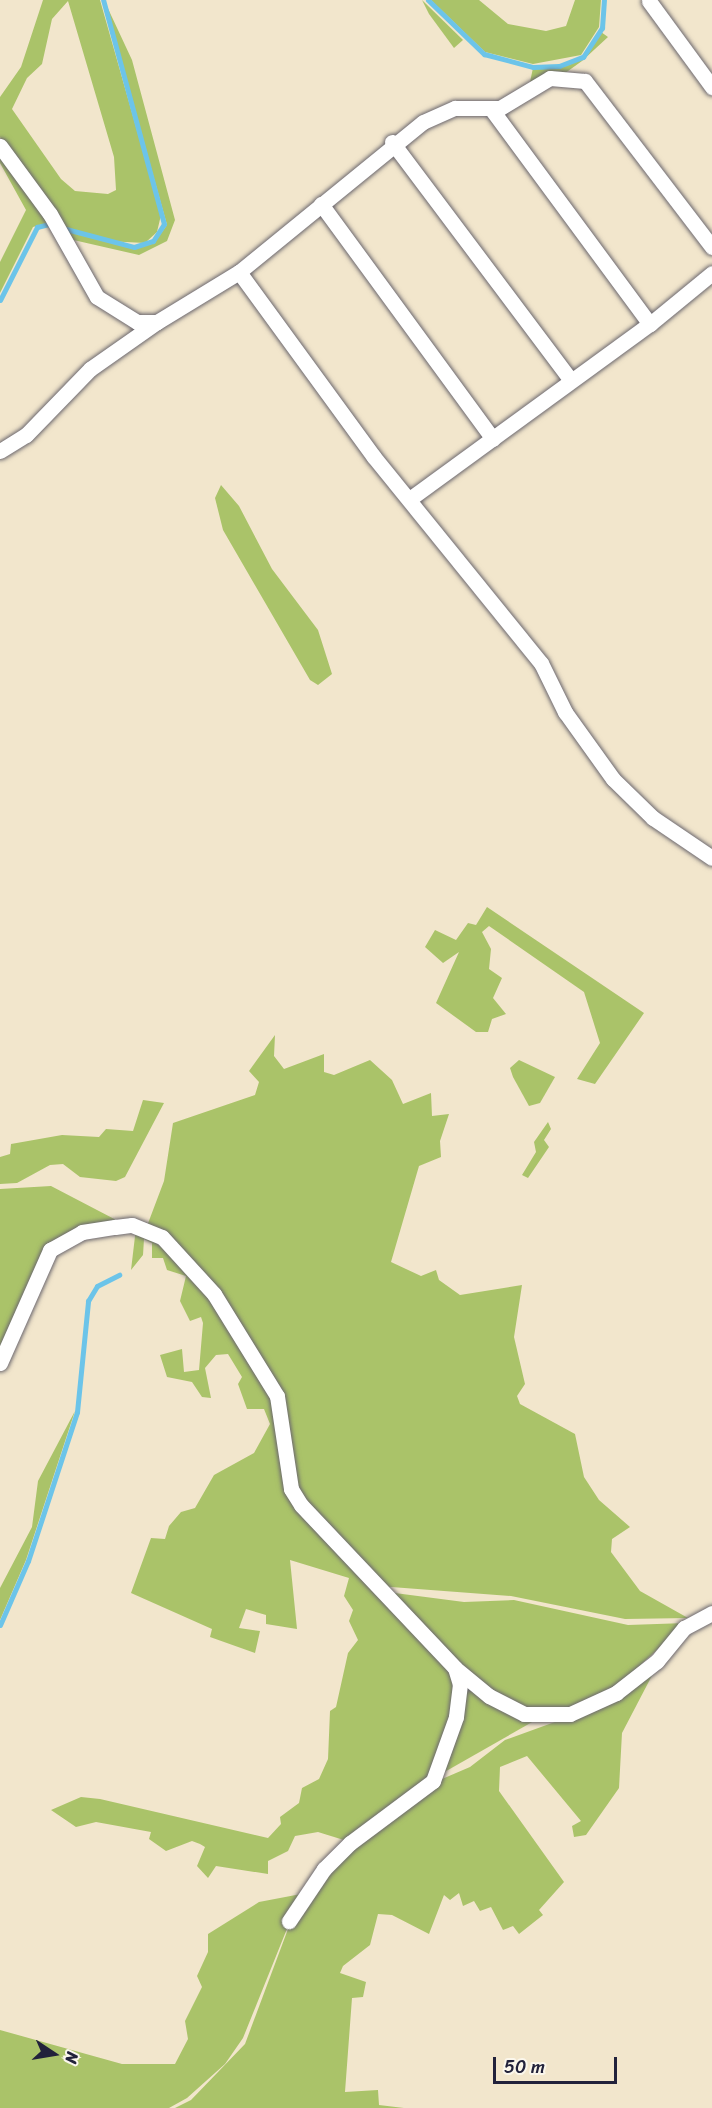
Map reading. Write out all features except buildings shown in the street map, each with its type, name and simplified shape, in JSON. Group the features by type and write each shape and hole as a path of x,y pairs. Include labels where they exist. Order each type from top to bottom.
{"street":[{"path":"649,1 712,87"},
{"path":"492,110 539,80 585,81 712,247"},
{"path":"0,452 26,435 90,369 157,322 239,272 392,142 440,112 474,106 492,110 650,324"},
{"path":"392,142 570,379"},
{"path":"0,146 50,214 97,297 126,319 157,322"},
{"path":"321,204 493,439"},
{"path":"239,272 368,448 411,498 541,663 565,712 613,779 653,818 712,858"},
{"path":"411,498 493,439 570,379 650,324 712,273"},
{"path":"0,1363 50,1250 82,1232 132,1225 162,1237 208,1286 277,1396 291,1489 301,1505 456,1668 489,1696 524,1714 570,1714 616,1693 657,1661 684,1628 712,1613"},
{"path":"289,1921 324,1869 350,1843 433,1781 456,1717 460,1684 456,1668"}],"green space":[{"path":"43,0 100,0 161,215 157,232 145,243 106,241 62,226 0,137 0,97 21,67","holes":["68,1 114,157 116,190 108,194 75,191 61,179 12,109 27,78 42,64 52,19"]},
{"path":"104,0 132,60 175,220 167,241 139,255 69,239 65,231 134,249 154,243 167,225"},
{"path":"422,0 463,40 454,48 429,14"},
{"path":"431,0 479,0 508,24 546,31 566,26 575,0 601,0 599,27 581,55 533,64 485,52"},
{"path":"601,32 608,37 582,61 561,76 530,82 533,68 569,65 585,57"},
{"path":"0,151 50,222 33,227 0,293 0,262 26,210 0,163"},
{"path":"221,485 239,506 272,569 318,630 332,674 318,685 310,680 223,530 215,498"},
{"path":"487,907 644,1013 595,1084 577,1079 600,1043 584,992 489,926 482,932 491,949 489,969 502,978 493,998 506,1014 492,1019 488,1032 476,1032 436,1003 459,952 443,963 425,947 435,930 456,940 468,923 476,925"},
{"path":"275,1035 274,1056 284,1069 324,1054 324,1072 334,1075 370,1060 392,1080 403,1104 431,1093 432,1116 449,1114 440,1141 441,1157 419,1166 391,1262 421,1276 436,1270 439,1280 460,1295 522,1285 514,1337 525,1384 517,1396 520,1404 575,1434 584,1477 599,1500 630,1527 612,1539 611,1552 640,1591 688,1618 625,1619 511,1596 378,1586 298,1493 284,1402 239,1327 147,1226 164,1181 173,1123 255,1095 259,1082 249,1071"},
{"path":"519,1060 555,1077 540,1103 529,1106 513,1077 510,1068"},
{"path":"143,1100 164,1103 125,1177 116,1181 80,1177 63,1164 50,1165 17,1183 0,1184 0,1157 10,1154 11,1144 62,1135 99,1137 106,1129 133,1131"},
{"path":"548,1122 551,1129 544,1140 549,1147 528,1178 522,1175 536,1152 534,1142"},
{"path":"51,1186 120,1222 62,1236 0,1356 0,1189"},
{"path":"136,1228 192,1270 274,1400 287,1486 452,1670 454,1709 429,1781 347,1841 318,1832 295,1836 288,1851 268,1861 268,1874 216,1866 208,1878 197,1866 205,1847 200,1844 192,1841 166,1851 149,1839 151,1832 96,1822 76,1827 51,1810 81,1797 100,1799 268,1838 281,1824 280,1817 299,1803 302,1788 319,1779 328,1759 330,1711 336,1707 348,1653 358,1640 349,1621 353,1610 344,1596 349,1578 290,1560 297,1629 266,1624 266,1615 246,1609 239,1628 260,1631 255,1653 210,1637 212,1629 131,1593 151,1538 165,1539 169,1526 181,1512 195,1508 214,1475 254,1453 270,1424 264,1409 247,1409 238,1384 242,1377 228,1354 216,1355 205,1368 211,1398 202,1397 192,1382 167,1377 160,1355 182,1349 184,1372 199,1370 203,1323 201,1317 190,1321 180,1301 186,1276 167,1270 163,1258 152,1258 152,1243 144,1239 143,1255 131,1270"},
{"path":"75,1411 26,1560 0,1620 0,1588 32,1527 38,1481"},
{"path":"387,1592 464,1602 514,1600 628,1625 686,1623 610,1693 550,1714 494,1697"},
{"path":"658,1664 622,1733 619,1788 586,1835 574,1837 572,1826 581,1821 527,1756 500,1767 499,1791 564,1882 539,1910 543,1915 519,1934 513,1926 503,1930 491,1907 480,1911 474,1901 463,1906 459,1893 450,1900 444,1895 429,1934 392,1915 378,1914 370,1945 343,1966 340,1973 366,1982 363,1997 352,1998 345,2092 378,2090 379,2105 404,2108 175,2108 191,2100 245,2044 291,1921 345,1853 426,1795 435,1782 470,1767 505,1740 563,1719"},
{"path":"462,1685 534,1721 441,1774"},
{"path":"301,1894 243,2038 225,2064 187,2098 169,2108 0,2108 0,2030 122,2064 175,2064 188,2039 185,2021 202,1987 197,1976 208,1952 208,1934 259,1902"}],"waterway":[{"path":"66,229 134,247 153,241 164,224 103,0"},
{"path":"428,0 484,54 533,67 559,66 583,57 602,28 604,0"},
{"path":"0,300 37,227 49,224"},
{"path":"0,1625 28,1561 77,1412 88,1301 97,1286 119,1275"}]}
